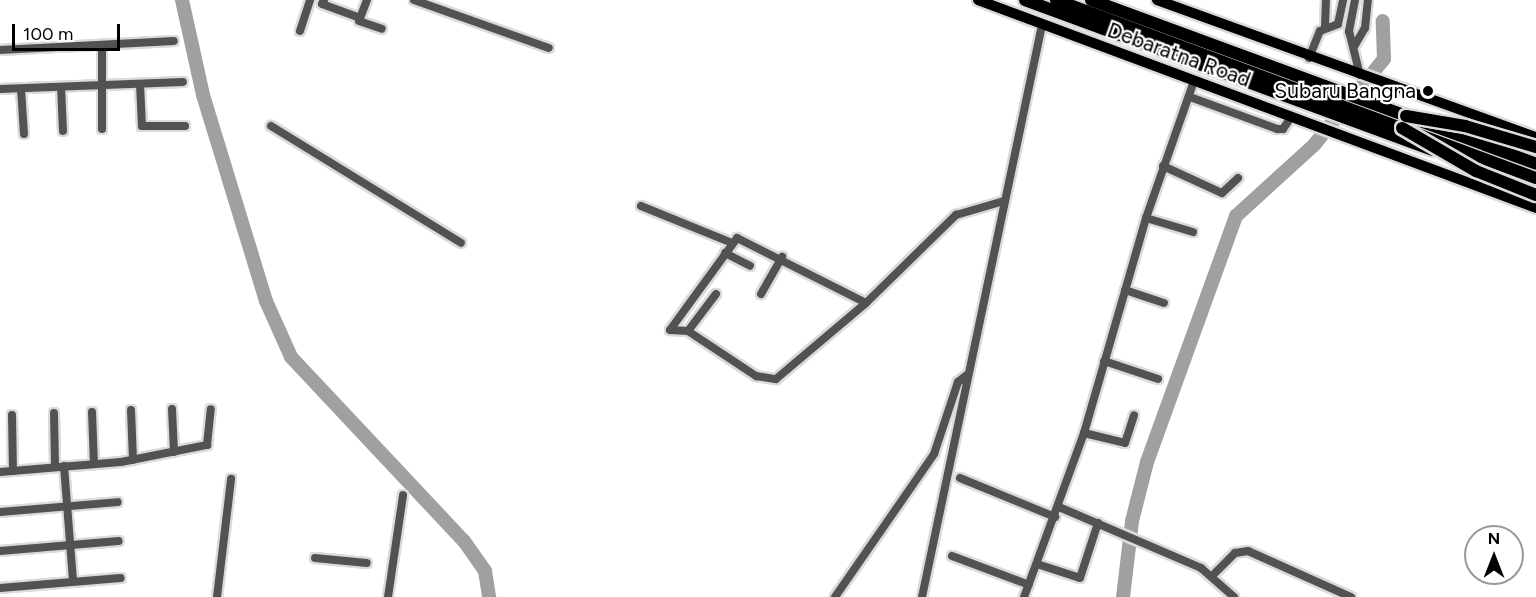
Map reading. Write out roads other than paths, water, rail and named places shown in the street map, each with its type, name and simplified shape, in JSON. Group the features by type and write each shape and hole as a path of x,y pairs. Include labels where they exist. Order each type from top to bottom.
{"highway":[{"name":"Debaratna Road","path":"1025,0 1536,193"},
{"path":"1056,0 1404,122 1536,164"},
{"path":"1091,0 1404,122 1536,178"},
{"name":"Debaratna Road","path":"1108,0 1536,158"},
{"path":"1404,122 1476,171 1536,193"},
{"path":"1404,122 1465,126 1536,147"}],"main road":[{"name":"Debaratna Road","path":"978,0 1536,208"},
{"name":"Debaratna Road","path":"1157,0 1309,58 1536,136"},
{"name":"Debaratna Road","path":"1520,132 1536,158"}],"street":[{"path":"300,31 310,0"},
{"path":"324,0 322,4 382,28"},
{"path":"360,18 367,0"},
{"path":"414,0 549,48"},
{"path":"1309,58 1325,27 1326,0"},
{"path":"1338,24 1343,0"},
{"path":"1355,0 1349,31 1355,45 1360,75"},
{"path":"1355,45 1365,28 1368,0"},
{"path":"1325,27 1338,24 1349,31"},
{"path":"922,597 1042,25"},
{"path":"0,50 174,41"},
{"path":"102,45 104,86 102,129"},
{"path":"1035,597 1025,595 1059,507 1084,433 1146,218 1194,81"},
{"path":"0,89 183,82"},
{"path":"140,84 142,126 185,126"},
{"path":"60,87 63,131"},
{"path":"21,89 24,134"},
{"path":"1190,97 1277,129 1283,129 1291,117"},
{"path":"271,126 461,243"},
{"path":"1163,166 1222,193 1238,178"},
{"path":"866,303 782,257 741,238 732,243 670,330 688,332 756,376 776,379 866,303 956,215 1004,201"},
{"path":"641,206 732,243"},
{"path":"1146,218 1193,232"},
{"path":"725,253 750,266"},
{"path":"761,294 782,257"},
{"path":"1125,290 1164,303"},
{"path":"688,332 716,294"},
{"path":"1104,361 1158,379"},
{"path":"835,597 934,454 958,382 967,375"},
{"path":"172,409 174,452"},
{"path":"0,472 133,460 210,443 211,409"},
{"path":"131,410 133,460"},
{"path":"92,412 94,464"},
{"path":"54,413 55,467"},
{"path":"12,415 13,471"},
{"path":"1084,433 1125,443 1134,416"},
{"path":"64,466 73,581"},
{"path":"960,478 1055,517"},
{"path":"217,597 231,479"},
{"path":"388,597 403,495"},
{"path":"0,512 118,502"},
{"path":"1059,507 1145,543 1213,575 1234,597"},
{"path":"1036,564 1080,578 1098,524"},
{"path":"0,551 119,541"},
{"path":"1213,575 1235,553 1248,550 1331,593 1351,597"},
{"path":"952,556 1029,585"},
{"path":"315,558 368,563"},
{"path":"0,588 121,578"}],"waterway":[{"path":"182,0 203,95 266,301 291,357 464,541 485,571 489,597"},
{"path":"1123,597 1132,521 1147,462 1236,216 1314,145 1384,59 1383,21"}],"place":[{"name":"Subaru Bangna","path":"1428,91"}]}
